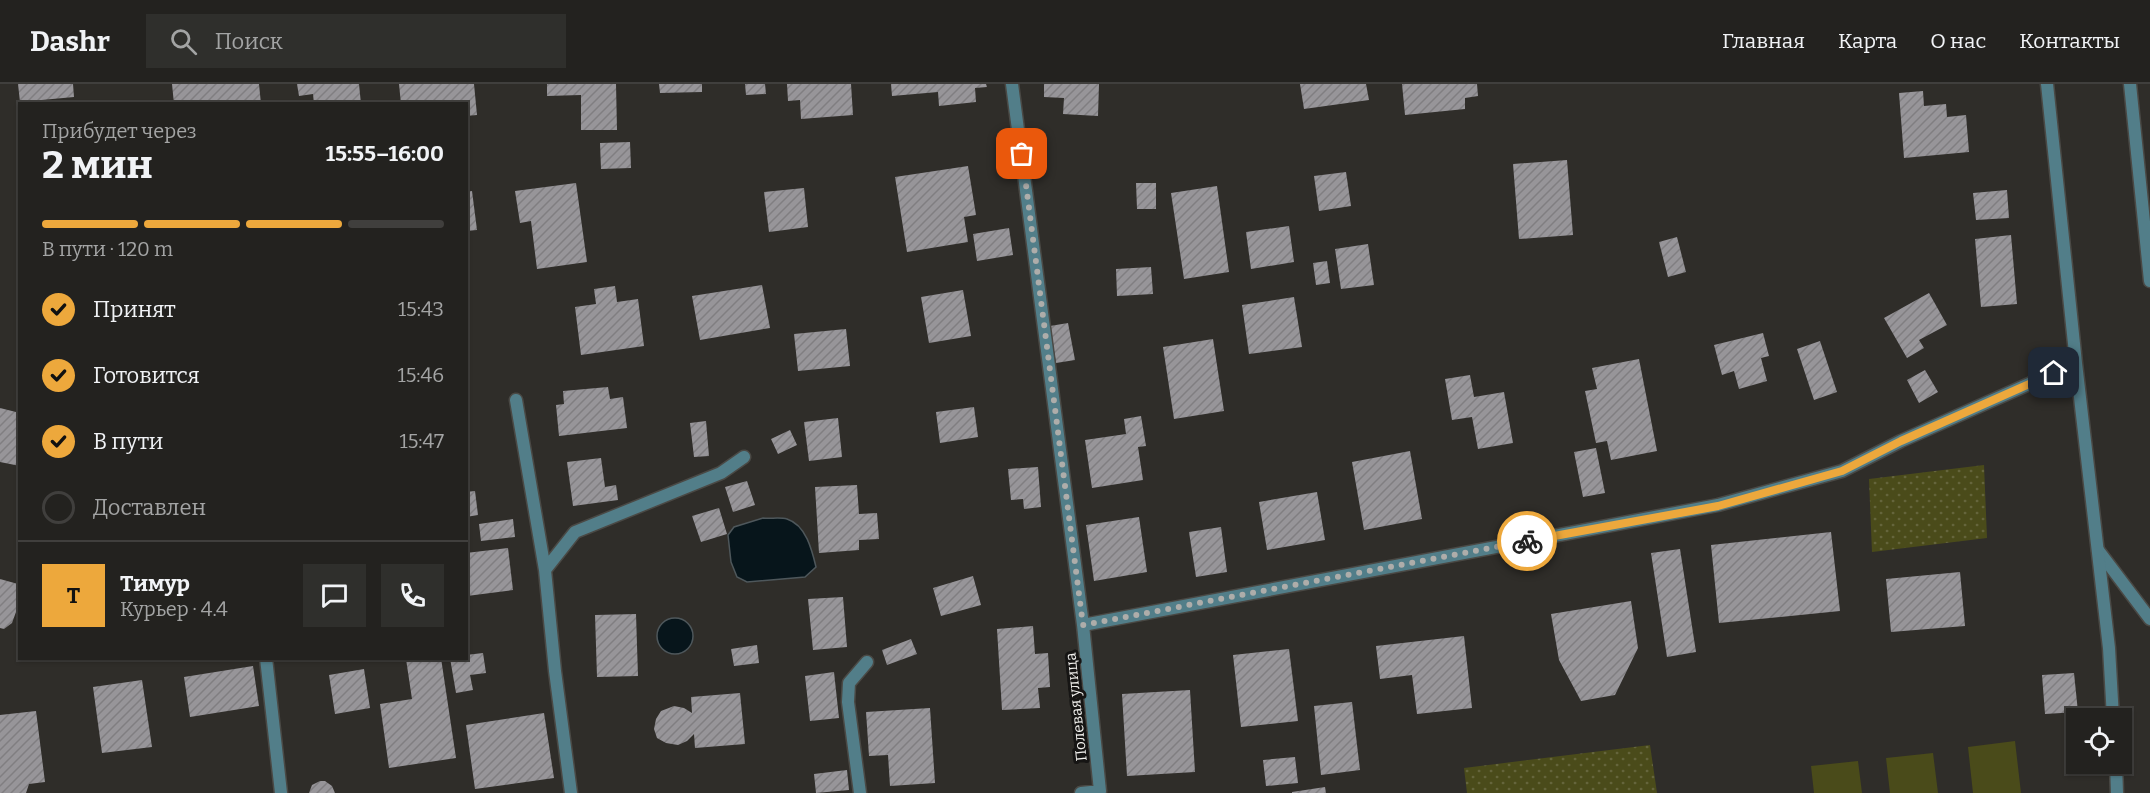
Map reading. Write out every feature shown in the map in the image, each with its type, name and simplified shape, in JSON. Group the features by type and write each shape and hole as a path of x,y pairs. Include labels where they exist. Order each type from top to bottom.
{"street":[{"path":"1012,84 1083,625 1718,506 1842,471 1901,441 2076,363"},
{"path":"2047,84 2109,648 2112,708"},
{"path":"2130,84 2150,281"},
{"path":"516,400 545,570 571,793"},
{"path":"545,570 575,532 721,473 744,457"},
{"path":"2098,550 2150,619"},
{"name":"Полевая улица","path":"1081,793 1100,791 1083,625"},
{"path":"266,660 281,793"},
{"path":"860,793 848,702 849,683 867,662"},
{"path":"2116,774 2117,793"}],"shaded area":[{"path":"1984,465 1987,538 1872,552 1869,479"},
{"path":"763,518 787,519 794,522 803,532 816,567 805,577 747,582 737,577 731,562 728,535 734,527"},
{"path":"675,618 688,623 693,636 688,649 675,654 662,649 657,636 662,623"},
{"path":"2015,741 2021,793 1973,793 1968,747"},
{"path":"1650,745 1657,793 1467,793 1464,768"},
{"path":"1933,753 1938,793 1890,793 1886,758"},
{"path":"1858,761 1862,793 1814,793 1811,766"}],"building":[{"path":"18,84 73,84 74,97 20,102"},
{"path":"172,84 259,84 261,102 174,102"},
{"path":"297,84 359,84 361,102 314,102 313,94 299,96"},
{"path":"399,84 474,84 477,115 468,116 468,102 401,102"},
{"path":"547,84 616,84 617,130 581,130 581,95 547,96"},
{"path":"659,84 702,84 702,92 660,93"},
{"path":"745,84 765,84 766,94 746,95"},
{"path":"787,84 851,84 853,115 801,119 800,100 788,101"},
{"path":"891,84 986,84 987,87 975,88 976,102 939,106 938,92 892,96"},
{"path":"1044,84 1099,84 1098,116 1063,114 1064,98 1044,97"},
{"path":"1300,84 1366,84 1369,100 1304,109"},
{"path":"1402,84 1477,84 1478,96 1465,98 1465,109 1405,115"},
{"path":"1923,91 1924,106 1946,104 1947,117 1966,115 1969,152 1904,158 1899,93"},
{"path":"630,142 631,168 601,169 600,143"},
{"path":"1567,160 1573,235 1519,239 1513,164"},
{"path":"968,166 976,215 964,217 968,242 907,252 895,177"},
{"path":"1346,172 1351,206 1319,211 1314,176"},
{"path":"576,183 587,262 537,269 531,221 520,223 515,191"},
{"path":"1136,183 1156,183 1156,209 1137,209"},
{"path":"1217,186 1229,272 1184,279 1171,193"},
{"path":"804,188 808,227 769,232 764,192"},
{"path":"2007,190 2009,218 1976,220 1973,193"},
{"path":"472,191 477,230 468,231 468,192"},
{"path":"1289,226 1294,262 1251,269 1246,232"},
{"path":"1009,228 1013,255 977,261 973,234"},
{"path":"2011,235 2017,304 1981,307 1975,239"},
{"path":"1677,237 1686,272 1668,277 1659,242"},
{"path":"1368,244 1374,285 1341,289 1335,249"},
{"path":"1327,261 1330,283 1316,285 1313,263"},
{"path":"1151,267 1153,294 1117,296 1116,269"},
{"path":"762,285 770,328 700,340 692,296"},
{"path":"615,286 617,302 638,299 644,346 581,355 575,307 596,304 594,289"},
{"path":"963,290 971,336 929,343 921,297"},
{"path":"1929,293 1947,325 1919,340 1924,348 1907,358 1884,318"},
{"path":"1294,297 1302,347 1249,354 1242,305"},
{"path":"1068,323 1075,360 1056,363 1050,326"},
{"path":"846,329 850,366 798,371 794,334"},
{"path":"1763,333 1769,356 1761,358 1767,381 1739,389 1734,371 1722,375 1714,345"},
{"path":"1213,339 1224,411 1174,419 1163,347"},
{"path":"1820,341 1837,392 1814,400 1797,349"},
{"path":"1639,359 1657,451 1611,460 1607,441 1596,443 1585,391 1597,389 1592,368"},
{"path":"1925,370 1938,392 1919,403 1907,380"},
{"path":"1470,375 1474,397 1504,392 1513,443 1478,449 1472,417 1452,420 1445,379"},
{"path":"608,387 610,399 623,397 627,428 559,436 556,405 564,404 563,391"},
{"path":"974,407 978,437 940,443 936,412"},
{"path":"0,408 18,412 18,466 0,462"},
{"path":"1141,416 1146,446 1138,447 1143,480 1092,488 1085,440 1126,434 1124,419"},
{"path":"838,418 842,457 809,461 804,422"},
{"path":"706,421 709,456 694,457 690,423"},
{"path":"790,430 797,445 778,454 771,439"},
{"path":"1596,448 1605,493 1583,497 1574,452"},
{"path":"1410,451 1422,519 1364,530 1352,462"},
{"path":"601,458 605,487 616,485 618,500 573,506 567,462"},
{"path":"1038,467 1041,507 1024,509 1023,499 1011,500 1008,469"},
{"path":"747,481 755,505 733,512 725,487"},
{"path":"857,485 859,514 877,513 879,539 859,540 859,550 819,553 815,487"},
{"path":"475,491 478,515 468,517 468,492"},
{"path":"1317,492 1325,540 1267,550 1259,502"},
{"path":"719,508 727,534 701,542 692,516"},
{"path":"1139,517 1147,572 1094,581 1086,525"},
{"path":"513,519 515,537 481,541 479,524"},
{"path":"1221,527 1227,572 1196,577 1189,532"},
{"path":"1831,532 1840,611 1719,623 1711,545"},
{"path":"508,548 513,590 468,596 468,553"},
{"path":"1680,549 1696,652 1667,657 1651,553"},
{"path":"1960,572 1965,626 1891,632 1886,579"},
{"path":"973,576 981,605 941,616 933,588"},
{"path":"0,579 18,584 18,606 12,623 4,629 0,628"},
{"path":"843,597 847,647 813,650 808,599"},
{"path":"1631,601 1638,648 1615,695 1581,701 1559,660 1551,614"},
{"path":"636,614 638,676 597,677 595,615"},
{"path":"1033,626 1035,654 1048,653 1050,687 1038,688 1040,708 1002,710 997,629"},
{"path":"1464,636 1472,708 1417,714 1412,675 1380,679 1376,646"},
{"path":"911,639 917,654 887,665 882,650"},
{"path":"757,645 759,663 734,666 731,649"},
{"path":"1289,649 1298,721 1241,727 1233,655"},
{"path":"483,653 486,673 470,675 473,690 456,693 450,660 468,660 468,655"},
{"path":"406,660 441,660 456,758 389,768 380,704 412,699"},
{"path":"253,666 259,706 190,717 184,677"},
{"path":"364,669 370,708 335,714 329,675"},
{"path":"834,672 839,718 810,721 805,676"},
{"path":"2074,673 2078,708 2066,708 2066,713 2045,714 2042,675"},
{"path":"142,680 152,747 102,753 93,687"},
{"path":"1190,690 1195,772 1127,776 1122,694"},
{"path":"740,693 745,744 695,748 694,734 687,741 678,745 666,743 657,738 654,729 661,711 674,706 692,713 691,697"},
{"path":"1352,702 1360,770 1321,775 1314,706"},
{"path":"930,708 935,783 890,786 888,755 869,756 866,712"},
{"path":"36,711 45,782 29,784 26,793 0,793 0,715"},
{"path":"544,713 554,778 475,789 466,725"},
{"path":"1295,757 1298,783 1266,786 1263,760"},
{"path":"847,770 849,790 816,793 814,774"},
{"path":"325,781 332,786 335,793 309,793 312,785"},
{"path":"1325,787 1326,793 1292,793 1292,792"}],"way so far":[{"path":"1022,154 1083,625 1527,541"}],"route":[{"path":"1527,541 1718,506 1842,471 1901,441 2054,373"}]}
